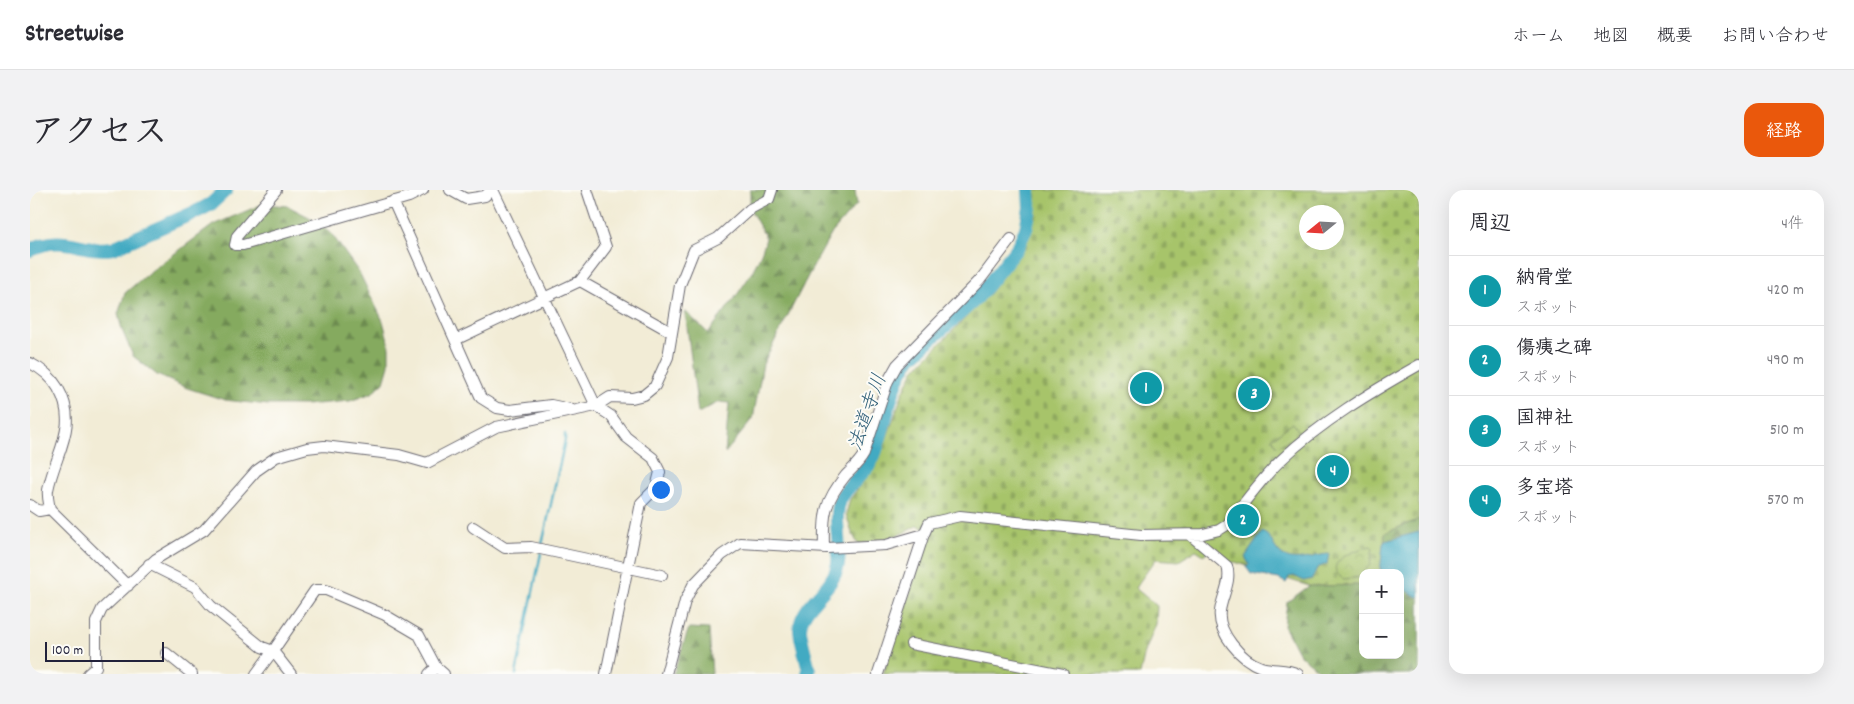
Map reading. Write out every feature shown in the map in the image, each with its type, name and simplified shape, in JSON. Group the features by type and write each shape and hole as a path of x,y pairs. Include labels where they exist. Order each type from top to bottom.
{"street":[{"path":"276,190 237,236 235,245 244,245 409,197 423,190"},
{"path":"450,190 466,199 486,196 492,190 596,406 611,416 626,437 652,458 660,472 656,488 641,503 606,674"},
{"path":"455,340 580,281 606,247 587,190"},
{"path":"88,674 96,668 96,622 102,609 149,564 204,530 256,471 276,456 307,448 324,446 399,455 426,463 496,427 596,406 610,397 632,398 644,395 655,386 668,357 680,285 694,250 718,238 750,209 769,199 772,190"},
{"path":"393,201 481,398 497,408 510,410 551,406 576,410"},
{"path":"826,548 823,521 828,502 847,474 858,464 864,454 888,382 896,365 980,280 1011,239"},
{"path":"580,281 671,332"},
{"path":"30,363 41,368 54,381 64,398 68,414 63,443 48,491 50,509 128,586"},
{"path":"878,674 929,523 960,516 1141,535 1212,533 1227,525 1281,460 1306,438 1372,392 1419,365"},
{"path":"30,504 39,511 50,509"},
{"path":"473,527 505,548 531,547 662,575"},
{"path":"666,674 685,601 693,584 722,555 740,543 826,548 886,545 924,534"},
{"path":"1190,535 1227,566 1228,581 1220,615 1224,632 1236,650 1260,666 1298,674"},
{"path":"149,564 195,586 211,606 262,647 273,651 291,674"},
{"path":"256,674 315,590 326,590 385,615 419,634 432,670 444,674"},
{"path":"911,644 1062,674"},
{"path":"166,653 192,674"}],"green space":[{"path":"750,190 855,190 857,204 832,233 808,276 763,364 753,419 725,453 729,403 719,402 698,413 685,311 708,333 742,288 757,263 766,238 750,209"},
{"path":"1032,190 1419,190 1419,519 1385,533 1381,569 1359,569 1359,585 1309,586 1235,562 1230,563 1216,548 1207,551 1204,555 1196,550 1179,561 1156,559 1135,588 1157,606 1156,624 1145,652 1140,674 883,674 931,534 918,525 889,538 858,544 846,514 850,499 878,462 903,392 914,370 988,295 1021,252 1031,207"},
{"path":"263,204 288,206 311,218 331,233 360,274 383,321 389,344 389,365 384,382 372,393 350,401 306,405 268,405 225,400 187,388 157,375 133,356 122,330 118,314 125,293 147,274 213,225"},
{"path":"1293,423 1300,433 1277,446 1272,438"},
{"path":"1419,519 1419,674 1323,674 1299,654 1284,626 1287,602 1309,586 1359,585 1359,659 1404,659 1404,569 1381,569 1385,533"},
{"path":"1371,546 1373,548 1370,565 1366,569 1359,569 1359,577 1344,579 1337,573 1335,568 1343,558"},
{"path":"689,628 709,629 712,674 673,674"}],"water":[{"path":"1262,532 1269,537 1277,550 1288,558 1302,559 1329,554 1327,564 1317,568 1312,579 1304,581 1294,576 1289,577 1286,583 1279,579 1251,574 1246,567 1249,564 1245,557"},
{"path":"1419,532 1419,597 1404,589 1404,569 1380,569 1385,541"}],"waterway":[{"path":"30,250 53,243 102,249 113,248 200,210 211,204 226,190"},
{"name":"法道寺川","path":"808,674 809,670 800,629 805,613 829,584 837,568 839,560 837,515 840,500 847,489 870,464 878,445 893,392 912,356 977,298 1017,248 1026,229 1030,208 1029,190"},
{"path":"542,545 565,434"},
{"path":"516,674 541,553"}],"place":[{"name":"納骨堂","path":"1146,388"},
{"name":"国神社","path":"1254,394"},
{"name":"多宝塔","path":"1333,471"},
{"name":"傷痍之碑","path":"1243,520"}]}
